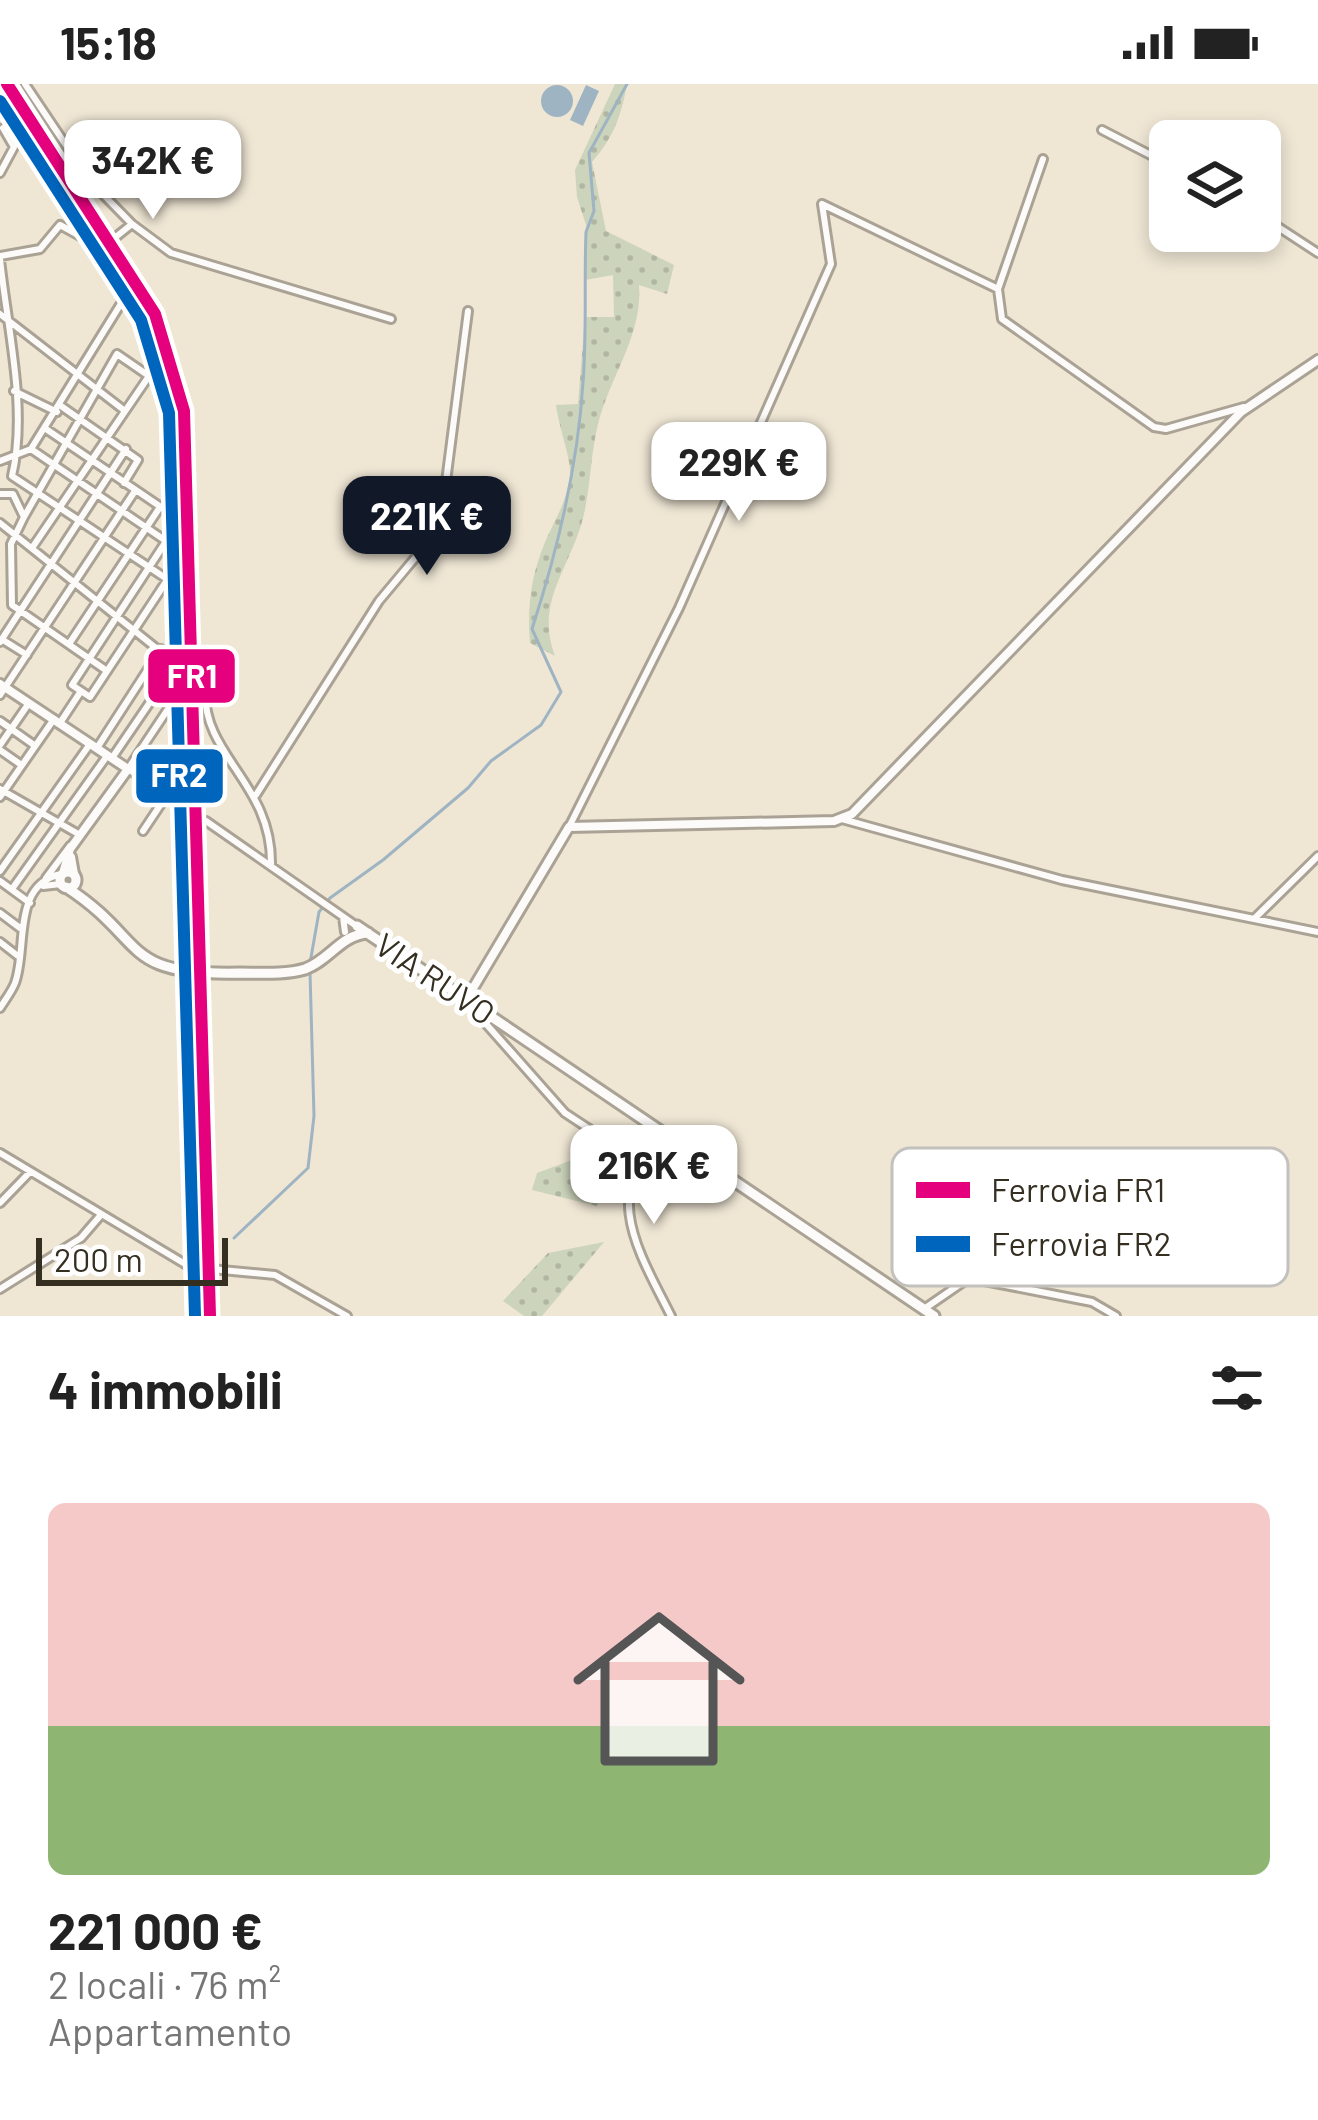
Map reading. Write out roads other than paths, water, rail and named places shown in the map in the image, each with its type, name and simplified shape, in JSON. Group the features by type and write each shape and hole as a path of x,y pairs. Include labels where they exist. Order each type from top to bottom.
{"main road":[{"path":"67,879 148,961 189,974 306,968 334,950 351,931"},
{"name":"VIA RUVO","path":"351,931 368,933 929,1313"}],"street":[{"path":"25,84 90,181 132,224 171,254 392,319"},
{"path":"0,173 14,147 3,128"},
{"path":"1102,130 1149,154"},
{"path":"1043,159 998,289 1002,319 1154,427 1166,429 1251,405"},
{"path":"606,1140 565,1113 466,1000 569,827 679,608 831,264 822,204 998,289"},
{"path":"132,224 102,248 60,225 40,249 0,258 14,391 17,456 12,476 167,579"},
{"path":"1281,229 1318,253"},
{"path":"0,461 31,449 81,376 130,289 155,340"},
{"path":"256,794 379,601 440,528 468,311"},
{"path":"3,314 124,411"},
{"path":"32,548 149,376 117,354 51,463 10,544 11,605 107,670"},
{"path":"842,819 1251,405 1318,360"},
{"path":"14,391 80,417 126,448 138,460 124,483"},
{"path":"46,429 180,520 72,685 90,697 179,562"},
{"path":"27,655 1,640 126,448"},
{"path":"31,449 166,541"},
{"path":"0,524 51,562 75,581 98,599 116,614 135,628 176,664 186,682 191,811 2,689 27,655 75,581 122,512 135,491"},
{"path":"0,494 13,494 24,517"},
{"path":"69,644 160,507"},
{"path":"0,544 10,544"},
{"path":"0,576 11,576"},
{"path":"0,871 161,650"},
{"path":"12,890 176,664"},
{"path":"0,1008 4,994 16,981 20,928 30,903 186,682"},
{"path":"205,690 207,720 270,824 271,866"},
{"path":"80,835 1,793 34,745 81,691"},
{"path":"20,764 0,748 29,703"},
{"path":"0,721 34,745"},
{"path":"148,783 188,727"},
{"path":"142,831 166,795"},
{"path":"569,827 842,819 1062,880 1318,932"},
{"name":"VIA RUVO","path":"206,821 340,913 351,931"},
{"path":"41,885 67,879 72,847"},
{"path":"1255,918 1318,856"},
{"path":"0,881 30,903"},
{"path":"0,913 20,928"},
{"path":"0,942 19,956"},
{"path":"665,1134 635,1173 625,1210 671,1316"},
{"path":"0,1153 100,1216 198,1268 274,1275 347,1316"},
{"path":"0,1203 30,1172"},
{"path":"0,1289 81,1238 100,1216"},
{"path":"198,1268 202,1316"},
{"path":"929,1313 960,1286"},
{"path":"1010,1286 1092,1302 1116,1316"}],"water":[{"path":"557,85 568,90 573,101 568,112 557,117 546,112 541,101 546,90"},
{"path":"586,85 599,91 583,126 570,120"}],"waterway":[{"path":"310,963 319,912 330,898 383,860 468,788 491,761 541,725 561,692 532,629 577,445 585,344 586,232 594,211 589,153 627,84"},
{"path":"234,1238 308,1168 314,1116 310,972"}],"rail line":[{"name":"FR1","path":"7,84 155,314 184,411 210,1316"},
{"name":"FR2","path":"0,101 141,320 169,413 195,1316"}]}
